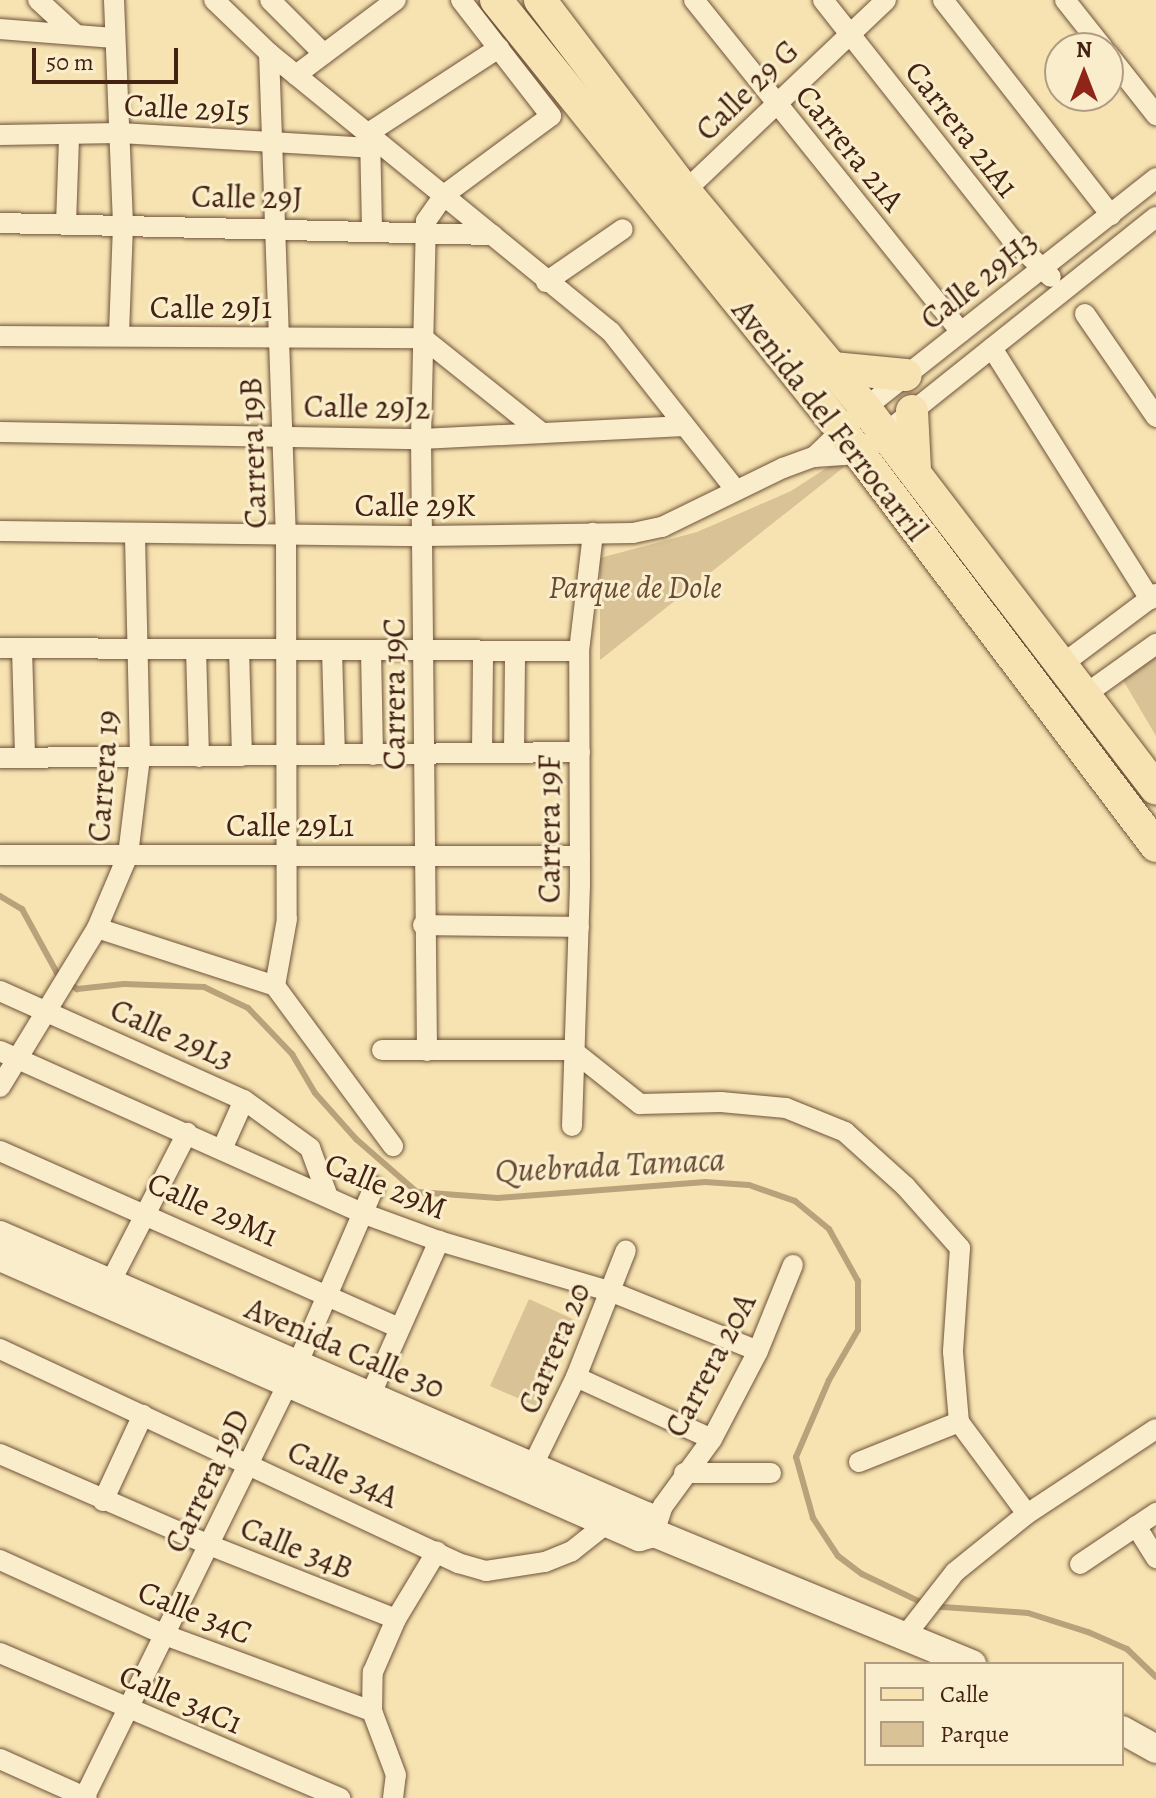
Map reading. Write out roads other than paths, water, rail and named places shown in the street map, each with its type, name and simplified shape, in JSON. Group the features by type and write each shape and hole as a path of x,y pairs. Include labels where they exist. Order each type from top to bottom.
{"main road":[{"name":"Avenida del Ferrocarril","path":"496,0 849,441 1156,846"},
{"name":"Avenida del Ferrocarril","path":"540,0 685,191 865,408 1156,789"},
{"path":"833,368 906,375"},
{"path":"912,411 910,451 915,474"},
{"name":"Avenida Calle 30","path":"0,1235 110,1283 293,1375 370,1396 532,1467 616,1515"},
{"name":"Avenida Calle 30","path":"0,1257 293,1375 616,1515 646,1516 654,1533 913,1626 969,1662"},
{"path":"1124,1731 1156,1749"}],"street":[{"path":"38,0 74,33"},
{"path":"114,0 123,225 119,336"},
{"path":"270,0 324,54"},
{"path":"296,75 396,0"},
{"path":"444,195 551,116 461,0"},
{"name":"Carrera 21A","path":"694,0 961,332"},
{"name":"Carrera 21A1","path":"823,0 1010,237 1063,288"},
{"name":"Calle 29 G","path":"685,191 774,102 886,0"},
{"path":"943,0 1111,215"},
{"path":"1065,0 1090,32"},
{"path":"221,2 269,53 370,140 444,195 546,282 611,332 734,488"},
{"path":"0,29 114,38"},
{"path":"370,140 499,48"},
{"name":"Carrera 19B","path":"269,53 286,534 282,650 287,755 287,919 275,986"},
{"path":"1124,74 1156,115"},
{"name":"Calle 29I5","path":"0,135 120,133 274,143 370,140"},
{"path":"66,224 69,136"},
{"path":"370,140 372,229"},
{"name":"Calle 29H3","path":"849,441 865,408 1156,178"},
{"name":"Carrera 19C","path":"427,1051 423,925 423,338 429,214 444,195"},
{"name":"Calle 29H3","path":"849,441 885,434 1063,288 1156,217"},
{"name":"Calle 29J","path":"0,223 427,230 493,235"},
{"path":"546,282 623,229"},
{"path":"1085,314 1156,417"},
{"name":"Calle 29J1","path":"0,336 423,338"},
{"path":"423,338 542,433"},
{"path":"992,348 1153,597 1060,666"},
{"name":"Calle 29J2","path":"0,432 421,439 685,426"},
{"name":"Calle 29K","path":"0,531 425,536 593,533 662,527 734,488 849,441"},
{"name":"Calle 29K","path":"814,457 849,441"},
{"name":"Carrera 19","path":"0,1087 8,1054 51,1002 97,928 128,855 140,757 135,533"},
{"name":"Carrera 19F","path":"572,1126 572,1050 579,927 579,651 593,533"},
{"path":"1083,696 1156,644"},
{"path":"0,648 579,651"},
{"path":"22,648 25,758"},
{"path":"196,649 199,757"},
{"path":"239,649 242,756"},
{"path":"332,650 335,755"},
{"path":"371,650 373,755"},
{"path":"482,753 483,651"},
{"path":"514,753 515,651"},
{"path":"0,758 580,752"},
{"name":"Calle 29L1","path":"0,855 580,856"},
{"path":"423,925 579,927"},
{"path":"97,928 275,986 393,1146"},
{"name":"Calle 29L3","path":"0,991 51,1002 244,1100 310,1148 328,1197"},
{"path":"382,1050 572,1050 640,1104 721,1102 786,1108 845,1132 905,1186 960,1248 953,1352 959,1422 1027,1514"},
{"name":"Calle 29M","path":"8,1054 223,1147 362,1213 439,1241 612,1292 758,1351"},
{"path":"223,1147 244,1100"},
{"path":"110,1283 187,1133"},
{"name":"Calle 29M1","path":"0,1151 147,1212 400,1328"},
{"name":"Carrera 19D","path":"86,1798 293,1375 325,1292 374,1187"},
{"path":"370,1396 439,1241"},
{"name":"Carrera 20","path":"532,1467 576,1377 626,1250"},
{"name":"Carrera 20A","path":"654,1533 684,1473 712,1439 758,1351 793,1265"},
{"name":"Calle 34A","path":"0,1349 486,1571 545,1562 616,1515"},
{"path":"576,1377 712,1439"},
{"path":"103,1501 143,1415"},
{"path":"859,1462 959,1422"},
{"path":"913,1626 955,1572 1027,1514 1156,1429"},
{"name":"Calle 34B","path":"0,1454 103,1501 396,1619"},
{"path":"684,1473 771,1473"},
{"path":"1080,1564 1156,1513"},
{"path":"1136,1526 1156,1558"},
{"path":"393,1798 396,1775 372,1711 373,1672 396,1619 437,1551"},
{"name":"Calle 34C","path":"0,1560 165,1635 372,1711"},
{"name":"Calle 34C1","path":"0,1653 127,1710 340,1798"},
{"path":"0,1759 86,1798"}],"waterway":[{"name":"Quebrada Tamaca","path":"0,896 22,909 57,973 77,989 124,984 204,987 248,1008 292,1054 315,1093 356,1139 417,1192 498,1198 705,1182 749,1185 795,1201 829,1229 858,1281 858,1330 829,1380 796,1457 813,1518 838,1556 862,1574 929,1606 1028,1613 1088,1632 1127,1649 1156,1677"}],"park label":[{"name":"Parque de Dole","path":"635,587"}]}
